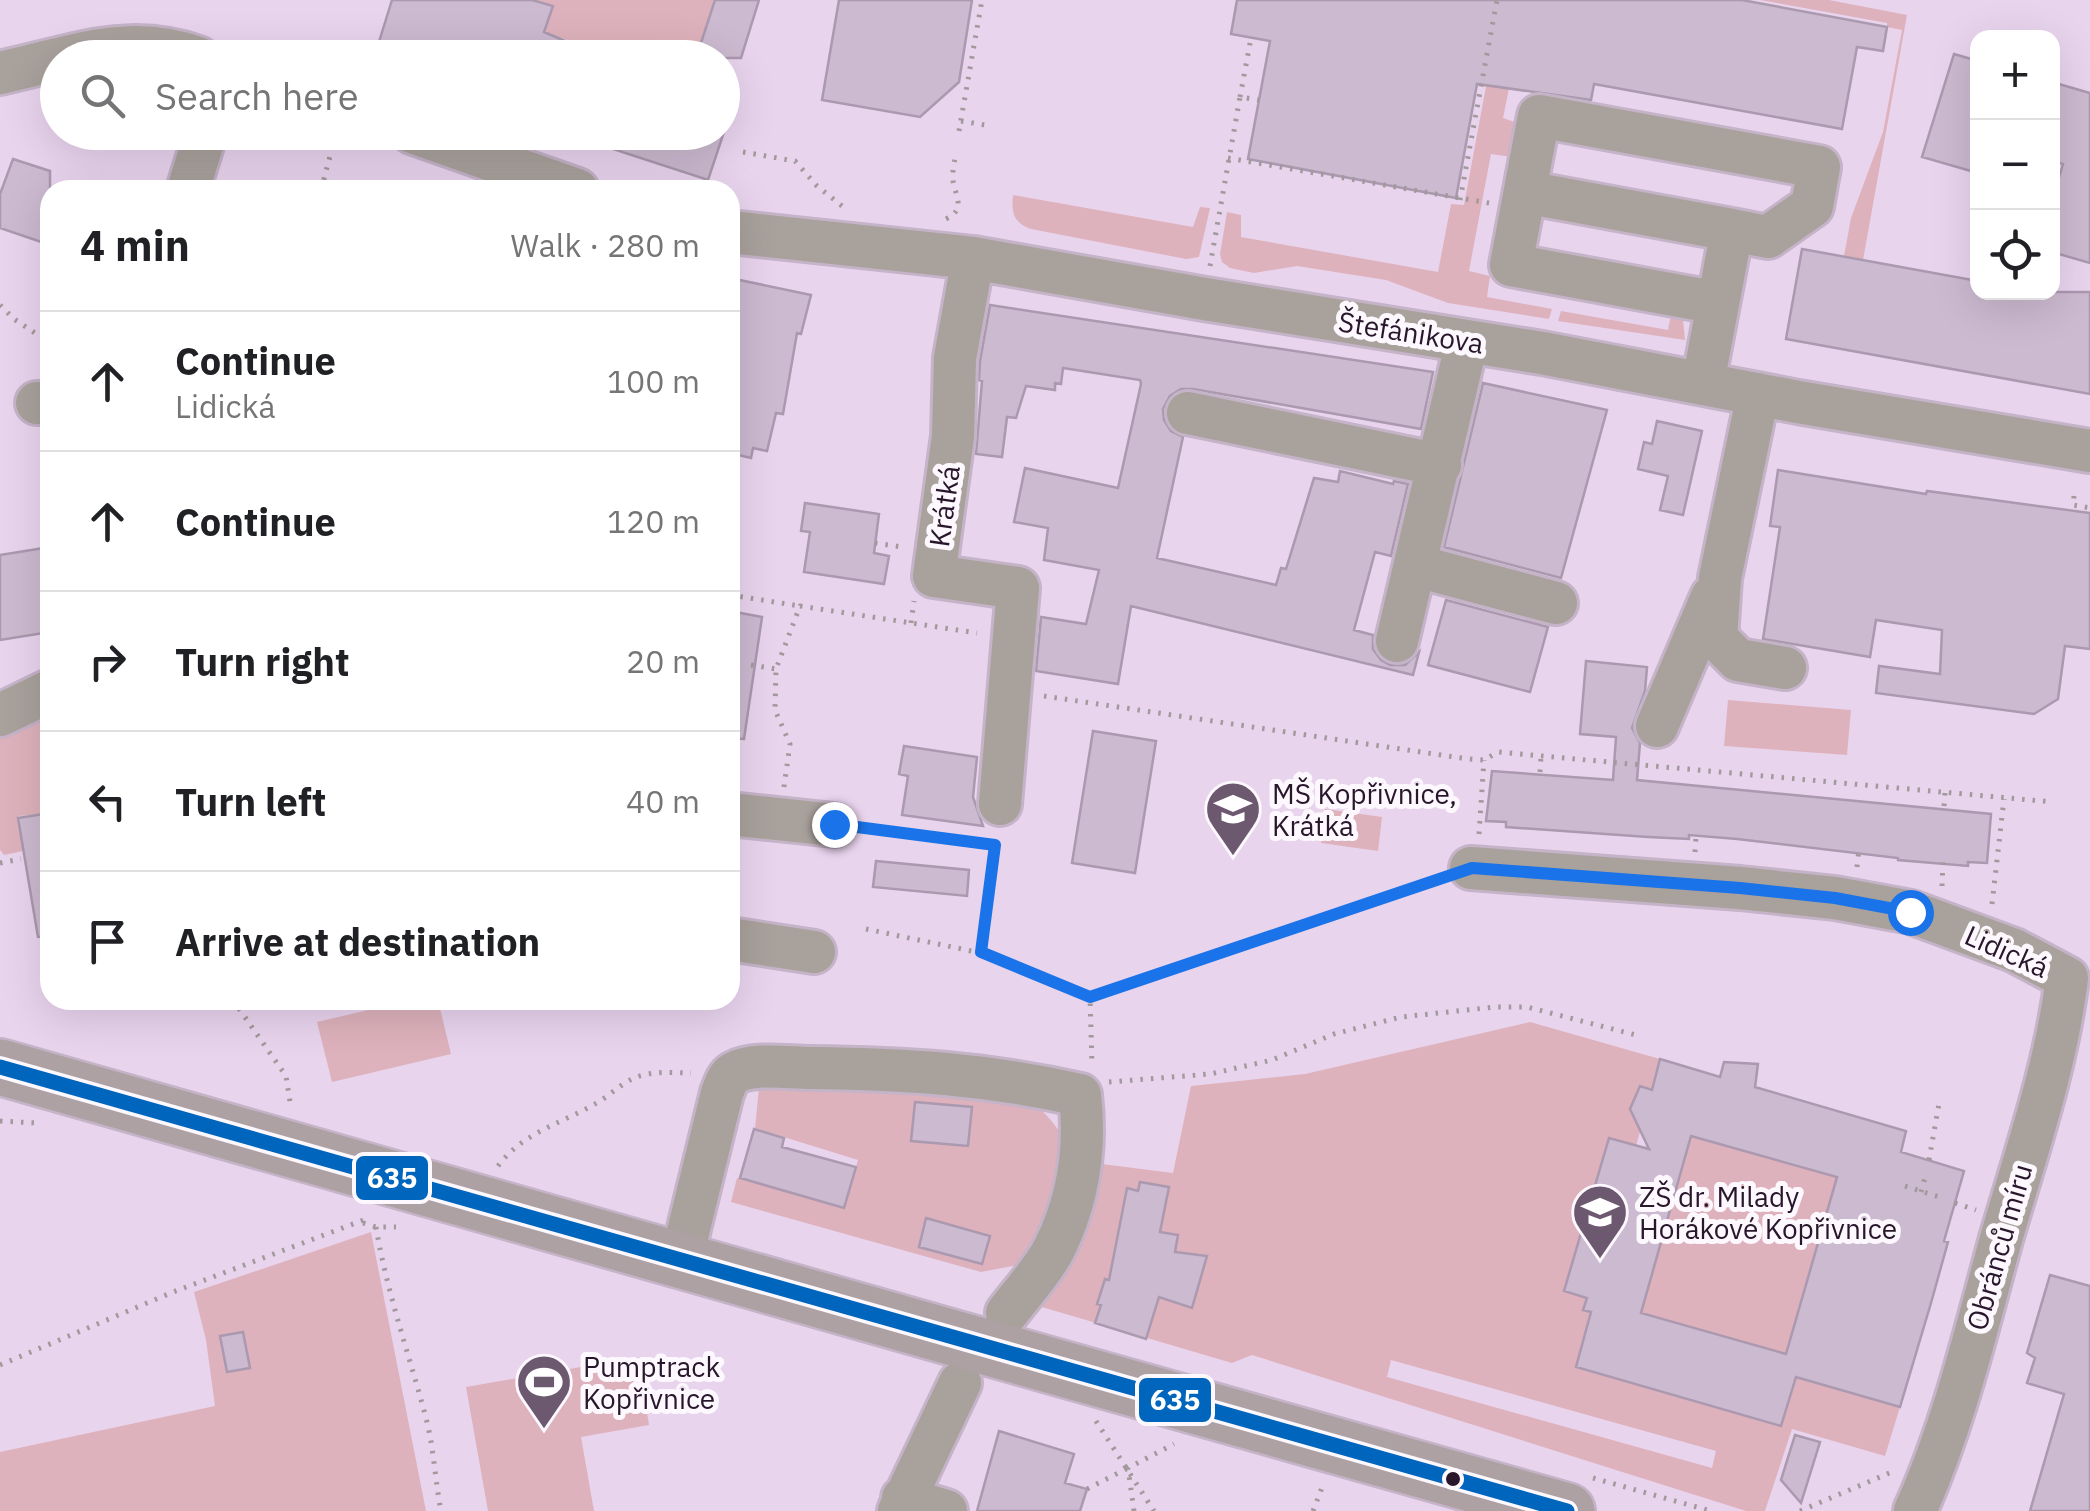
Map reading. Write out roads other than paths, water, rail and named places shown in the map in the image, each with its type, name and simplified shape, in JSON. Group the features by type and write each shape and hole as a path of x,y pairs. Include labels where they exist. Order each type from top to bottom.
{"main road":[{"path":"0,1067 301,1132 388,1197 681,1262 1567,1511"}],"street":[{"path":"0,73 40,63"},
{"path":"1523,201 1768,236 1812,206 1819,168 1538,116 1511,266 1718,303"},
{"path":"191,180 200,150"},
{"path":"463,150 549,180"},
{"path":"1704,384 1732,230"},
{"name":"Štefánikova","path":"740,233 974,258 2090,451"},
{"name":"Krátká","path":"974,258 956,358 953,436 934,576 1018,588 1000,804"},
{"path":"1397,641 1467,341"},
{"path":"1758,394 1720,578 1716,638 1738,660 1785,668"},
{"path":"1188,413 1440,465"},
{"path":"1417,566 1556,603"},
{"path":"1657,726 1720,578"},
{"path":"0,715 40,696"},
{"path":"740,815 834,824"},
{"name":"Lidická","path":"1472,868 1835,898 1910,912 2014,950 2068,978"},
{"path":"740,941 814,952"},
{"name":"Obránců míru","path":"1915,1511 1930,1479 1985,1297 2061,1031 2068,978"},
{"path":"681,1262 722,1092 734,1073 768,1068 920,1070 1086,1083 1078,1178 1068,1213 1052,1251 1007,1314"},
{"path":"946,1511 901,1505 960,1382"}],"place":[{"name":"MŠ Kopřivnice, Krátká","path":"1233,858"},
{"name":"ZŠ dr. Milady Horákové Kopřivnice","path":"1600,1261"},
{"name":"Pumptrack Kopřivnice","path":"544,1431"}]}
